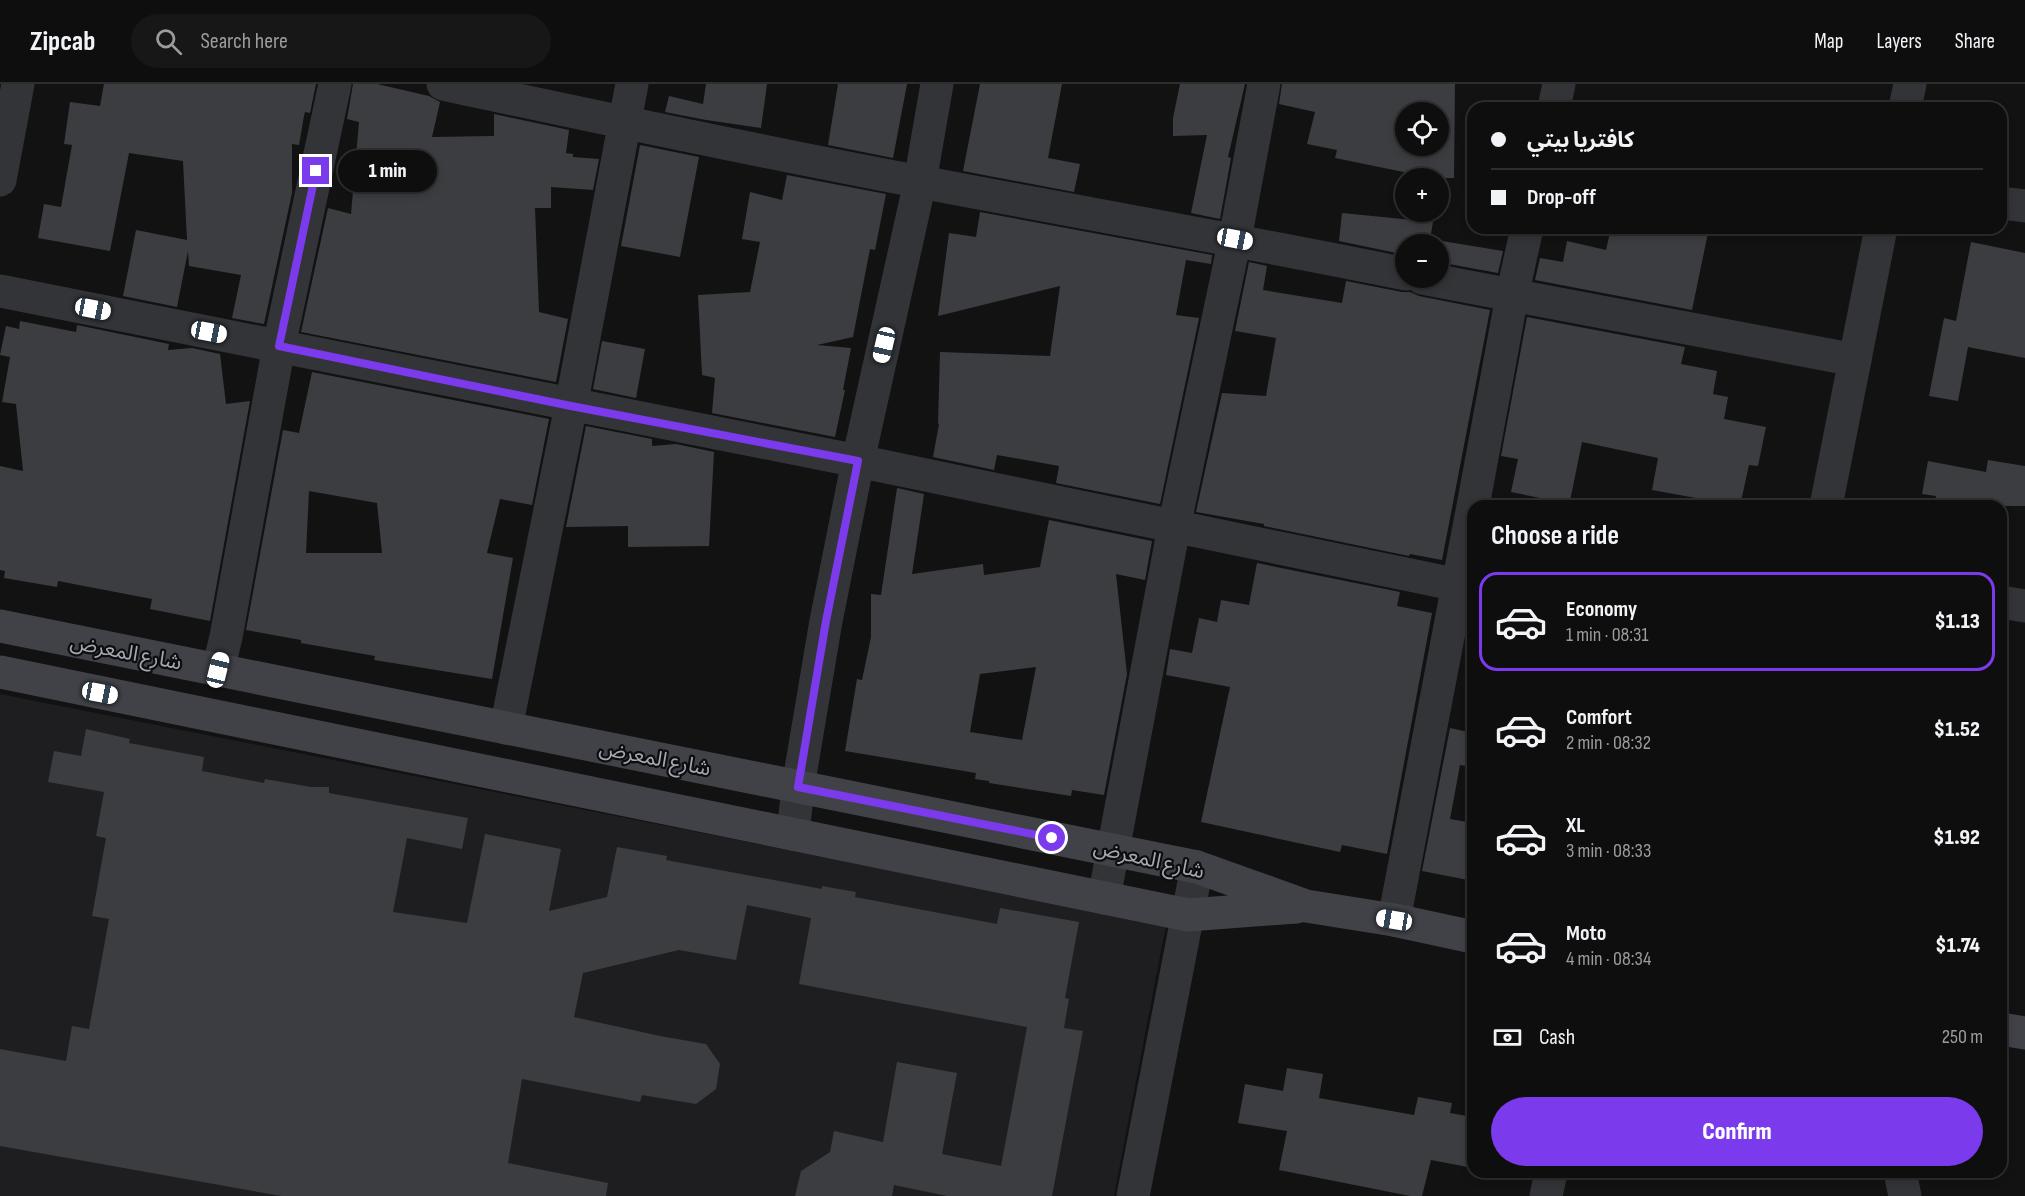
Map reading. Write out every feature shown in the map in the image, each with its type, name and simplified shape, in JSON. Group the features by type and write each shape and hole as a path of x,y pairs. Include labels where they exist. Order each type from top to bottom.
{"main road":[{"name":"شارع المعرض","path":"0,626 1197,867 1306,906 1394,920 1467,936"},
{"name":"شارع المعرض","path":"0,672 1188,915 1306,906"},
{"path":"2007,1030 2025,1033"}],"street":[{"path":"0,180 18,84"},
{"path":"218,670 279,346 335,84"},
{"path":"443,84 920,182 1235,239 1395,272"},
{"path":"506,728 571,406 632,84"},
{"path":"793,834 798,787 826,621 858,461 920,182 937,84"},
{"path":"1104,898 1174,527 1235,239 1264,84"},
{"path":"1555,102 1559,84"},
{"path":"1906,102 1910,84"},
{"path":"2007,203 2025,206"},
{"path":"1474,500 1526,234"},
{"path":"1827,500 1880,234"},
{"path":"1449,283 1855,360"},
{"path":"0,291 571,406 858,461 1466,587 1394,920"},
{"path":"2007,603 2025,606"},
{"path":"1133,1196 1197,867"},
{"path":"1546,1196 1550,1178"},
{"path":"1901,1178 1905,1196"}],"shaded area":[{"path":"0,694 1166,925 1114,1196 0,1196"}],"building":[{"path":"104,84 316,84 310,113 305,112 299,145 292,144 292,193 264,324 232,318 241,275 189,266 188,251 177,307 123,296 136,230 187,240 183,161 129,153 110,251 38,238 44,204 61,207 72,145 64,144 70,102 100,106"},
{"path":"353,84 377,84 429,96 440,102 432,137 494,136 494,114 569,130 566,153 573,154 573,157 599,159 593,190 551,187 551,208 535,208 539,312 568,319 556,382 301,332 328,208 351,214 359,122 347,119"},
{"path":"706,84 767,84 761,128 665,112 669,96 703,104"},
{"path":"838,84 907,84 893,158 828,145"},
{"path":"980,84 1062,84 1048,158 1080,164 1074,192 963,171"},
{"path":"1180,84 1245,84 1228,157 1231,158 1220,219 1191,213 1207,135 1173,136 1173,118"},
{"path":"1282,84 1455,84 1454,178 1449,178 1449,168 1395,168 1395,170 1335,158 1337,150 1307,144 1315,112 1279,104"},
{"path":"640,145 699,157 680,257 621,246"},
{"path":"787,175 886,194 875,250 870,249 853,337 817,345 851,348 835,437 712,413 715,378 702,375 698,295 750,292 760,242 742,239 750,192 782,200"},
{"path":"980,212 1212,255 1211,264 1186,260 1176,315 1199,318 1160,504 1056,483 1059,466 997,455 994,470 933,457 939,424 940,352 1050,356 1060,286 938,316 949,233 976,237"},
{"path":"1342,213 1395,218 1395,222 1433,222 1431,234 1395,234 1395,253 1339,241"},
{"path":"1610,234 1708,234 1692,310 1535,280 1540,258 1563,262 1567,241 1606,250"},
{"path":"1449,242 1503,251 1498,273 1449,264"},
{"path":"1971,242 2025,253 2025,358 1968,347 1958,401 1929,396 1944,318 1956,321"},
{"path":"1249,262 1267,266 1263,290 1342,303 1346,281 1410,292 1419,296 1490,310 1442,560 1410,554 1409,556 1264,526 1264,524 1196,512 1222,393 1266,396 1276,338 1235,331"},
{"path":"1527,317 1685,347 1681,364 1717,371 1713,394 1728,397 1724,419 1766,427 1758,466 1749,465 1741,500 1707,500 1652,490 1658,458 1582,442 1570,500 1540,500 1540,498 1511,492 1518,459 1501,456"},
{"path":"20,321 76,332 77,325 169,344 168,350 192,348 220,354 226,404 250,401 210,621 150,609 152,599 58,581 57,587 4,578 5,571 0,570 0,466 23,471 16,404 2,402 10,357 0,355 6,326 19,329"},
{"path":"602,341 645,349 636,398 593,389"},
{"path":"312,372 549,419 532,505 500,499 487,553 513,558 492,679 374,660 375,656 301,643 301,640 246,630 283,430 299,433","holes":["309,491 377,503 382,553 306,553"]},
{"path":"586,426 652,439 652,446 676,444 714,452 709,546 628,547 628,526 566,527"},
{"path":"1988,460 2025,466 2025,506 2007,506 2007,500 1935,500 1936,496 1922,494 1928,461 1986,472"},
{"path":"897,488 924,494 912,574 983,564 984,575 1040,567 1049,520 1152,541 1145,580 1116,574 1127,674 1104,795 1072,790 1071,796 989,783 989,781 975,779 976,773 845,751 857,679 862,680 871,637 871,594 881,595","holes":["1036,667 1022,740 970,732 980,674"]},
{"path":"1257,563 1400,592 1397,606 1432,613 1387,854 1342,845 1340,852 1201,822 1230,687 1166,675 1170,649 1192,653 1199,618 1217,622 1221,600 1249,605"},
{"path":"1450,728 1467,732 1467,766 1460,765 1450,819 1467,822 1467,880 1422,871"},
{"path":"86,729 130,739 129,743 204,757 202,771 264,783 265,779 311,787 329,787 329,793 468,818 462,849 407,838 393,912 467,923 485,834 561,849 549,911 607,897 617,847 667,856 666,860 822,889 822,886 856,892 855,897 997,924 1000,908 1079,922 1065,998 1069,999 1064,1028 1083,1031 1052,1196 947,1196 894,1185 892,1196 795,1196 801,1171 830,1152 834,1131 883,1142 897,1062 957,1073 942,1154 1001,1166 1027,1027 799,984 811,918 747,905 736,960 679,950 583,973 574,1017 706,1044 720,1064 716,1089 696,1104 642,1095 640,1102 522,1079 508,1163 608,1183 606,1196 281,1196 0,1146 0,1049 66,1061 72,1026 89,1029 109,919 92,916 106,838 96,836 104,792 48,782 54,751 81,756"},
{"path":"1287,1068 1323,1074 1319,1098 1414,1115 1418,1097 1452,1103 1450,1113 1467,1116 1467,1167 1431,1160 1422,1196 1410,1196 1279,1170 1287,1131 1238,1123 1245,1084 1283,1091"}],"route":[{"path":"316,171 279,346 571,406 858,461 826,621 798,787 1052,838"}]}
